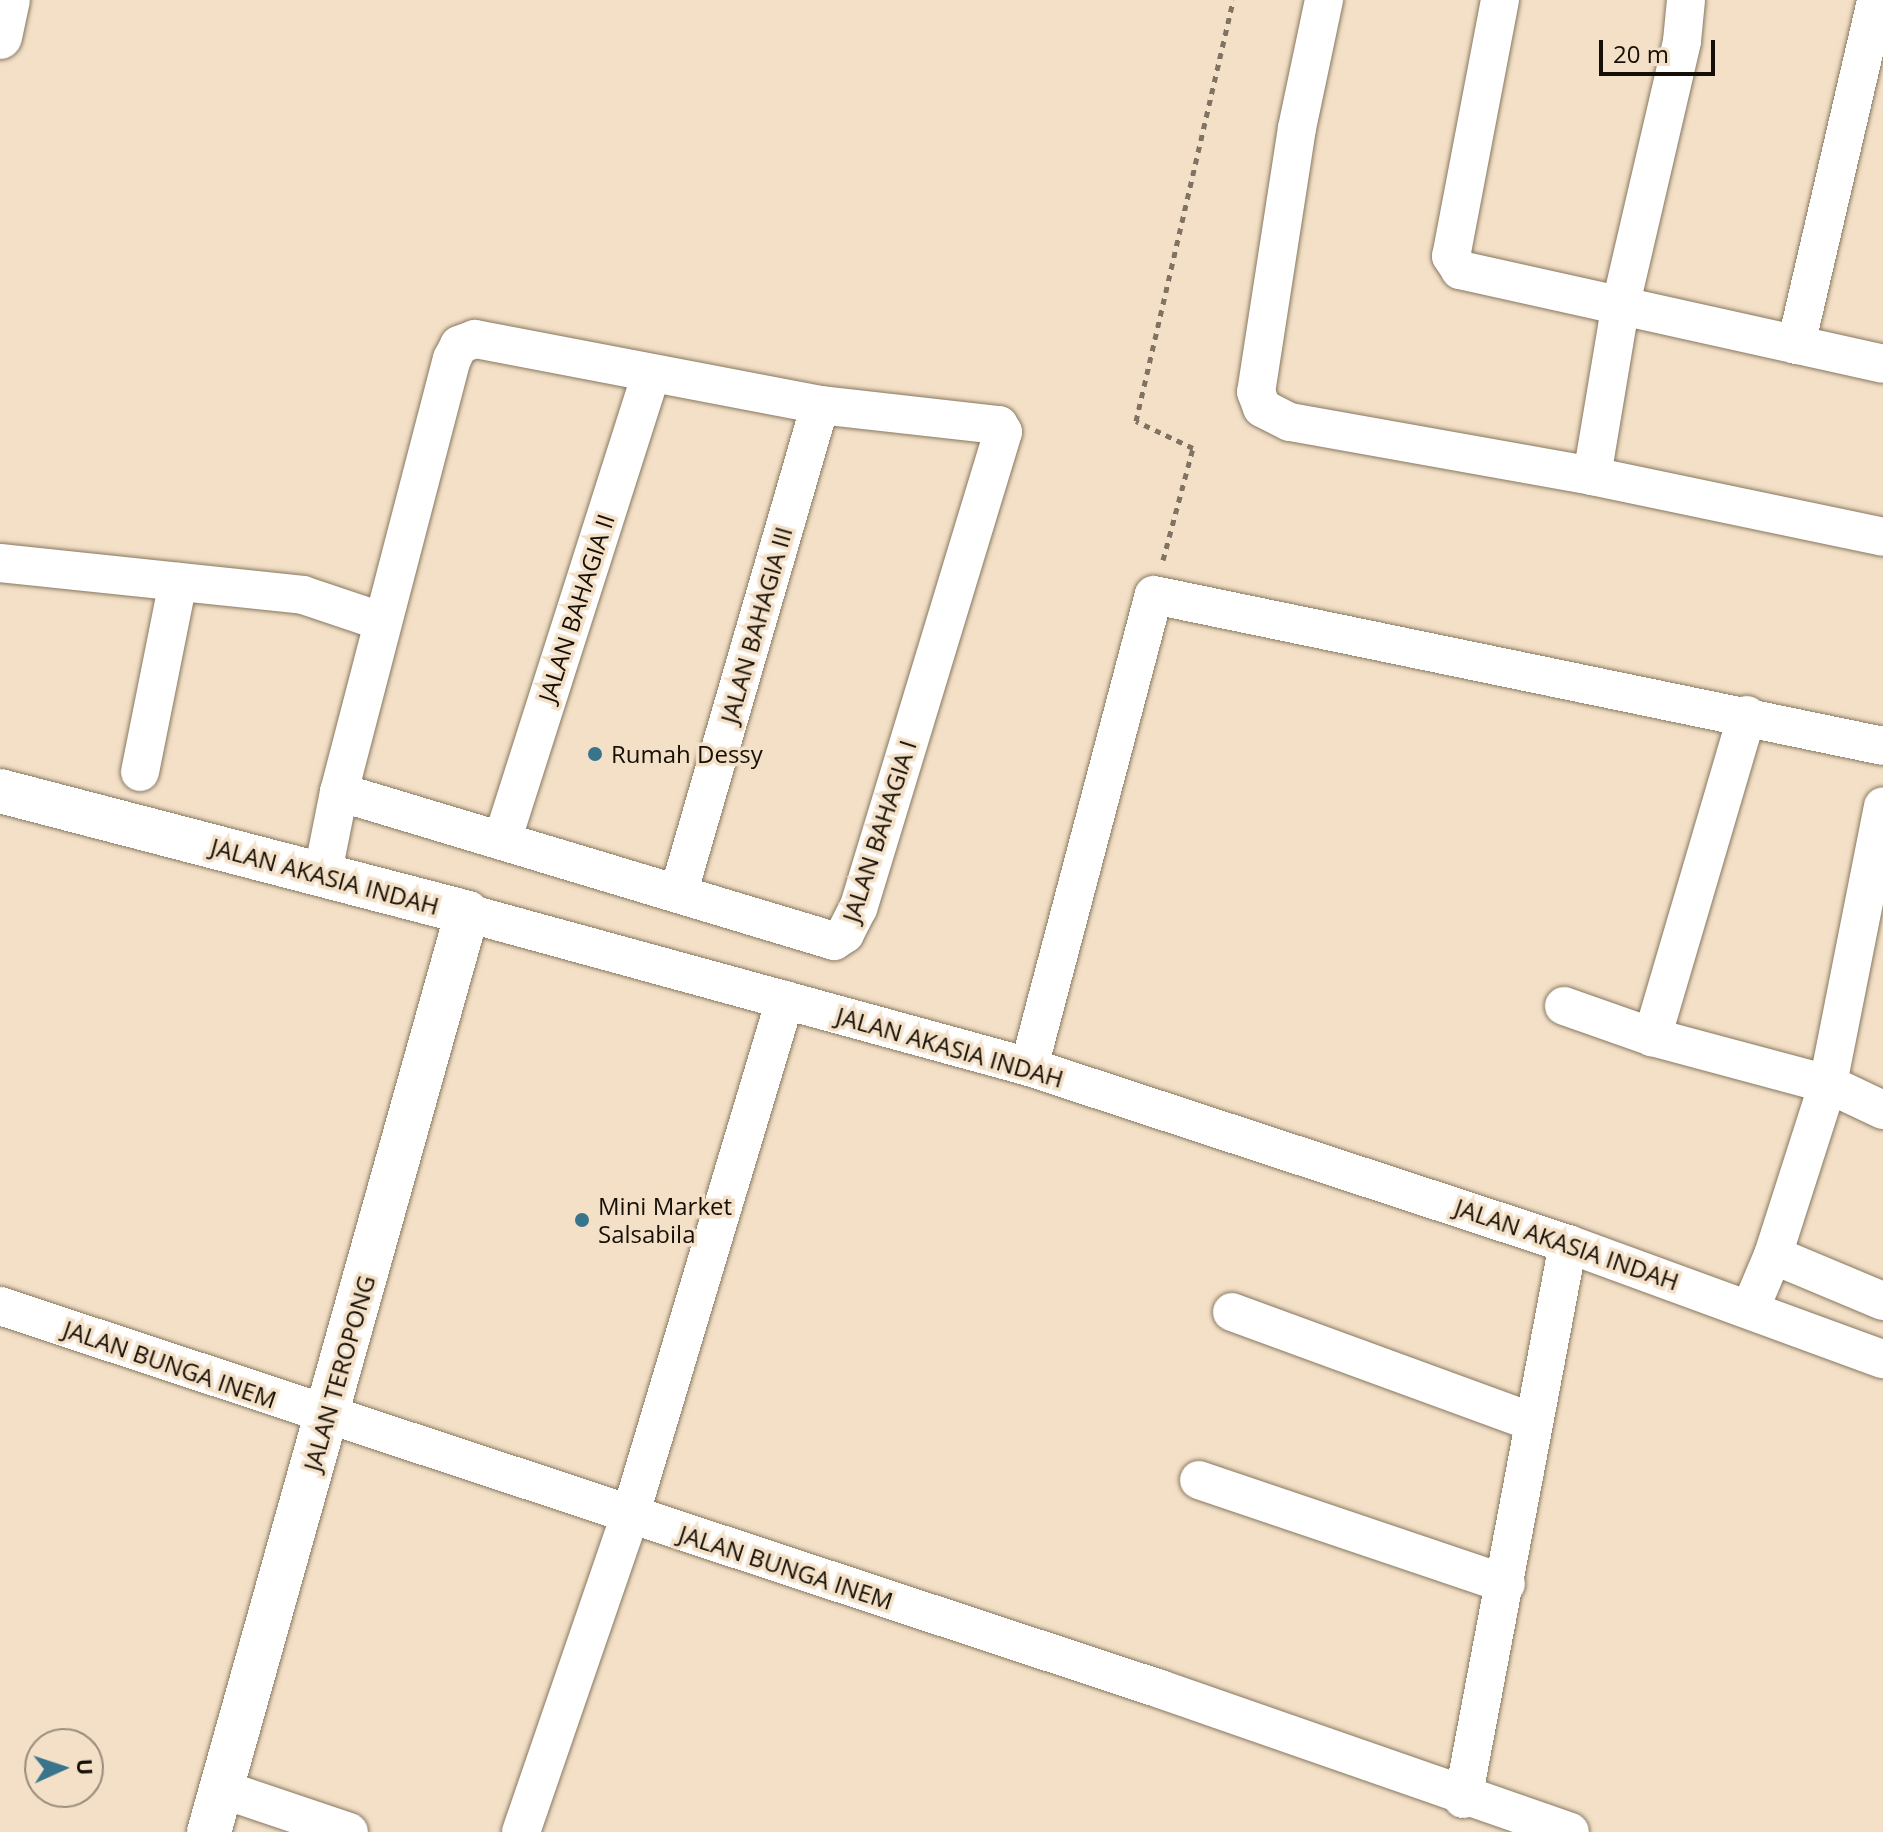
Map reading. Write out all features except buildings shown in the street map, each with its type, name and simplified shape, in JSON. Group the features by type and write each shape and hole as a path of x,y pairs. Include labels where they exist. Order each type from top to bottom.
{"main road":[{"path":"0,37 8,0"},
{"name":"JALAN AKASIA INDAH","path":"0,791 323,872 467,913"},
{"name":"JALAN TEROPONG","path":"209,1832 467,913"}],"street":[{"path":"1324,0 1297,128 1256,392 1262,408 1290,422 1592,476 1883,537"},
{"path":"1500,0 1451,256 1460,270 1883,364"},
{"path":"1592,476 1620,308 1682,41 1686,0"},
{"path":"1796,345 1876,0"},
{"name":"JALAN BAHAGIA I","path":"475,339 820,405 986,420 999,425 1003,432 858,908 845,934 834,941 679,891 339,792 459,345 475,339"},
{"name":"JALAN BAHAGIA II","path":"502,841 651,375"},
{"name":"JALAN BAHAGIA III","path":"679,891 820,405"},
{"path":"0,563 303,595 383,622"},
{"path":"140,772 178,582"},
{"path":"1029,1067 1154,595 1747,715 1883,746"},
{"path":"1652,1037 1747,715"},
{"path":"323,872 339,792"},
{"path":"1751,1307 1773,1255 1828,1084 1883,806"},
{"name":"JALAN AKASIA INDAH","path":"467,913 1029,1067 1568,1244 1751,1307 1883,1359"},
{"path":"521,1832 630,1516 785,1000"},
{"path":"1564,1006 1652,1037 1828,1084 1883,1110"},
{"path":"1463,1799 1568,1244"},
{"path":"1773,1255 1883,1301"},
{"name":"JALAN BUNGA INEM","path":"0,1306 326,1417 1160,1689 1463,1799 1570,1832"},
{"path":"1232,1312 1532,1422"},
{"path":"1199,1480 1506,1584"},
{"path":"222,1789 349,1832"}],"path":[{"path":"1154,595 1193,448 1136,421 1233,0"}],"place":[{"name":"Rumah Dessy","path":"595,754"},
{"name":"Mini Market Salsabila","path":"582,1220"}]}
